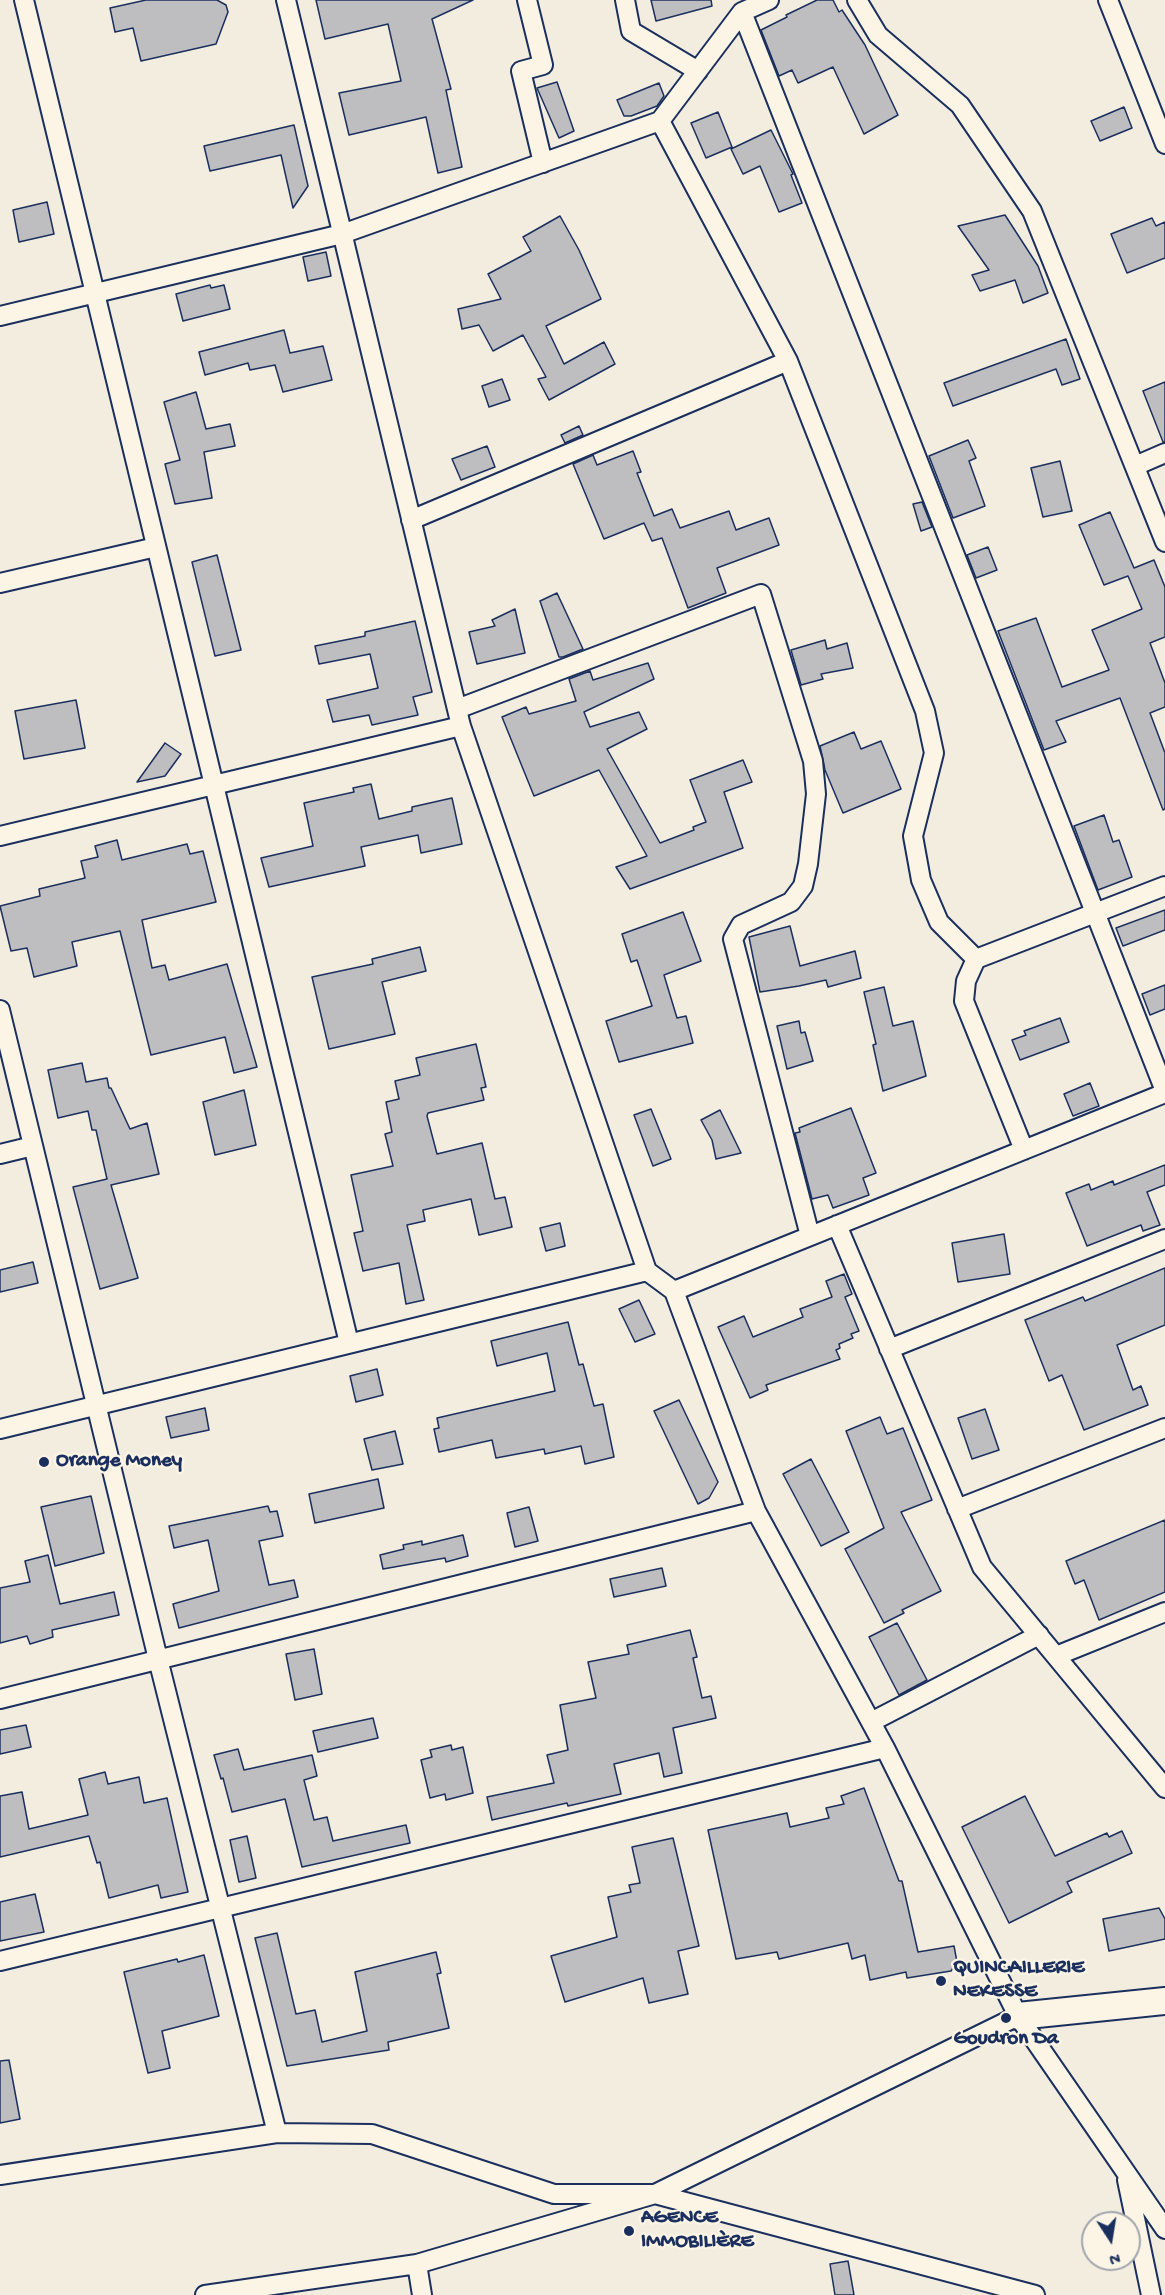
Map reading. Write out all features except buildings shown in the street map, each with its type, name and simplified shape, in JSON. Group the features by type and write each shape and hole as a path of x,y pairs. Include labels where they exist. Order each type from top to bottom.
{"street":[{"path":"24,0 349,1343"},
{"path":"286,0 459,717 646,1270 674,1291 756,1511 885,1748 1018,2016 1165,2229"},
{"path":"527,0 543,65 521,71 543,163"},
{"path":"625,0 631,31 698,71"},
{"path":"0,316 342,234 660,121 742,12 769,0"},
{"path":"857,0 879,35 960,105 1032,211 1165,542"},
{"path":"1108,0 1165,144"},
{"path":"674,1291 1165,1092 742,12"},
{"path":"660,121 788,361 925,711 934,753 913,836 921,880 939,922 976,959"},
{"path":"411,520 788,361"},
{"path":"1135,466 1165,453"},
{"path":"0,583 156,547"},
{"path":"0,836 214,785 459,717 761,594 813,761 816,794 808,864 802,886 791,902 741,925 733,939 810,1236"},
{"path":"1024,1150 964,1001 966,981 976,959 1165,886"},
{"path":"0,1010 158,1659 277,2133"},
{"path":"0,1155 33,1146"},
{"path":"837,1225 982,1567 1165,1788"},
{"path":"889,1348 1165,1239"},
{"path":"0,1429 646,1270"},
{"path":"957,1509 1165,1428"},
{"path":"0,1699 756,1511"},
{"path":"1056,1656 1165,1612"},
{"path":"871,1722 1039,1635"},
{"path":"0,1961 885,1748"},
{"path":"205,2295 417,2264 655,2194 1018,2016 1165,2001"},
{"path":"0,2175 277,2133 372,2134 554,2194 655,2194 1035,2295"},
{"path":"1125,2172 1151,2295"},
{"path":"417,2264 422,2295"}],"place":[{"name":"Orange Money","path":"44,1462"},
{"name":"QUINCAILLERIE NEKESSE","path":"941,1981"},
{"name":"Goudron Da","path":"1006,2018"},
{"name":"AGENCE IMMOBILIÈRE","path":"629,2231"}]}
